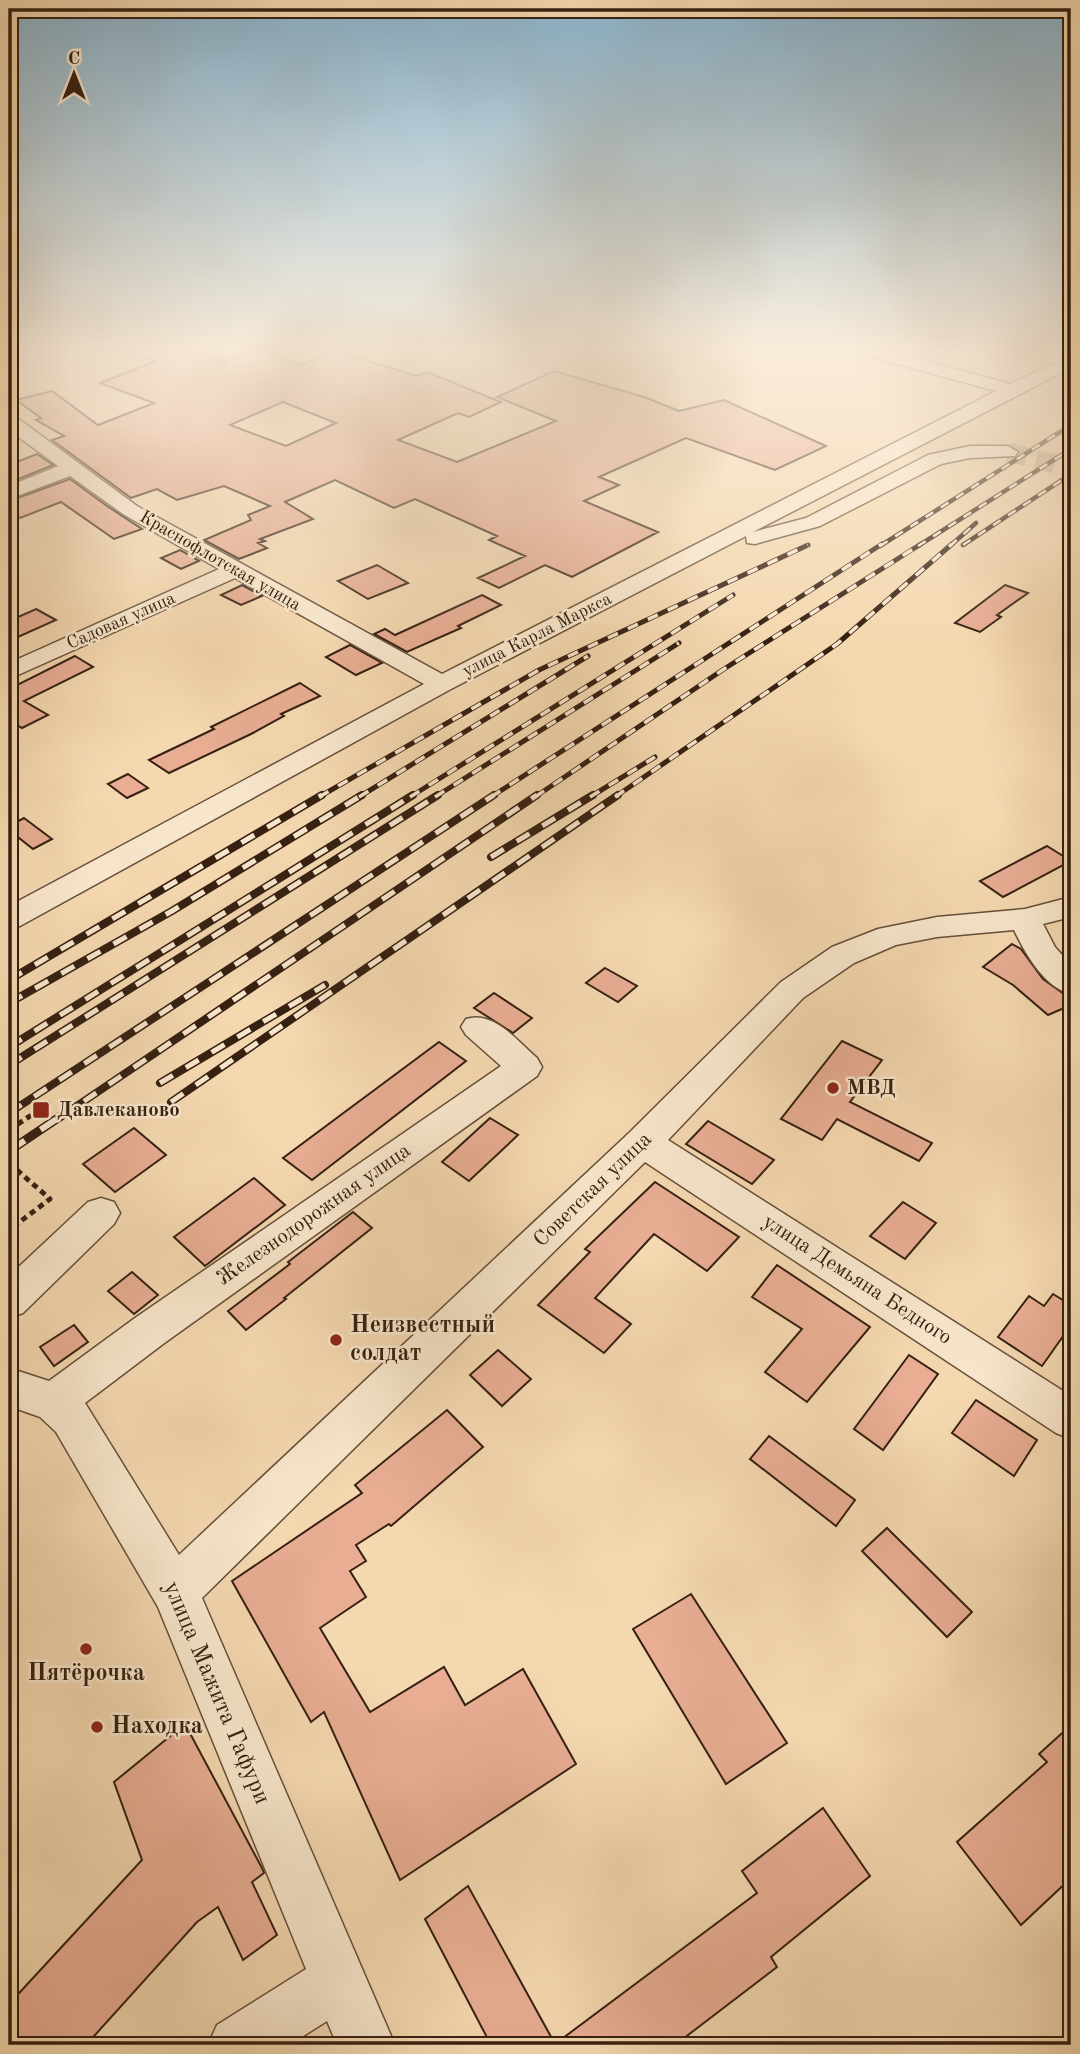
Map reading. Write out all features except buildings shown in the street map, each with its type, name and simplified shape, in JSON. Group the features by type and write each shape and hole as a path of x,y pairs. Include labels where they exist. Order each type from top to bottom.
{"street":[{"name":"Краснофлотская улица","path":"41,445 130,510 442,684"},
{"name":"улица Карла Маркса","path":"9,919 442,684 906,445"},
{"path":"695,554 813,523 934,459 970,452 1008,452 995,445"},
{"path":"9,492 72,468"},
{"name":"Садовая улица","path":"9,671 234,570"},
{"name":"Советская улица","path":"175,1591 643,1142 792,990 843,955 889,936 937,927 1026,919 1071,907"},
{"path":"1026,919 1034,941 1053,968 1071,983"},
{"name":"Железнодорожная улица","path":"54,1402 149,1331 525,1067 478,1027"},
{"name":"улица Демьяна Бедного","path":"643,1142 1071,1419"},
{"path":"9,1301 101,1213"},
{"path":"9,1387 54,1402"},
{"name":"улица Мажита Гафури","path":"54,1402 71,1418 175,1591 366,2045"},
{"path":"236,2045 338,1981"}],"path":[{"path":"9,1130 50,1102"},
{"path":"9,1163 50,1199 9,1230"}],"tunnel":[{"path":"1008,452 1071,468"}],"railway":[{"path":"880,546 1040,445"},
{"path":"918,546 1071,449"},
{"path":"963,545 1071,474"},
{"path":"950,546 976,523"},
{"path":"491,797 882,544"},
{"path":"535,797 724,669 921,544"},
{"path":"615,797 837,644 952,544"},
{"path":"319,797 539,670 808,545"},
{"path":"410,797 733,595"},
{"path":"435,797 679,643"},
{"path":"359,797 588,656"},
{"path":"590,797 655,757"},
{"path":"9,980 322,795"},
{"path":"9,1003 172,911 362,795"},
{"path":"9,1047 413,795"},
{"path":"9,1065 438,795"},
{"path":"9,1113 494,795"},
{"path":"59,1118 537,795"},
{"path":"491,857 593,795"},
{"path":"171,1102 618,795"},
{"path":"160,1083 325,985"},
{"path":"9,1151 61,1116"}],"place":[{"name":"МВД","path":"833,1088"},
{"name":"Давлеканово","path":"41,1110"},
{"name":"Неизвестный солдат","path":"336,1340"},
{"name":"Пятёрочка","path":"86,1649"},
{"name":"Находка","path":"97,1727"}]}
